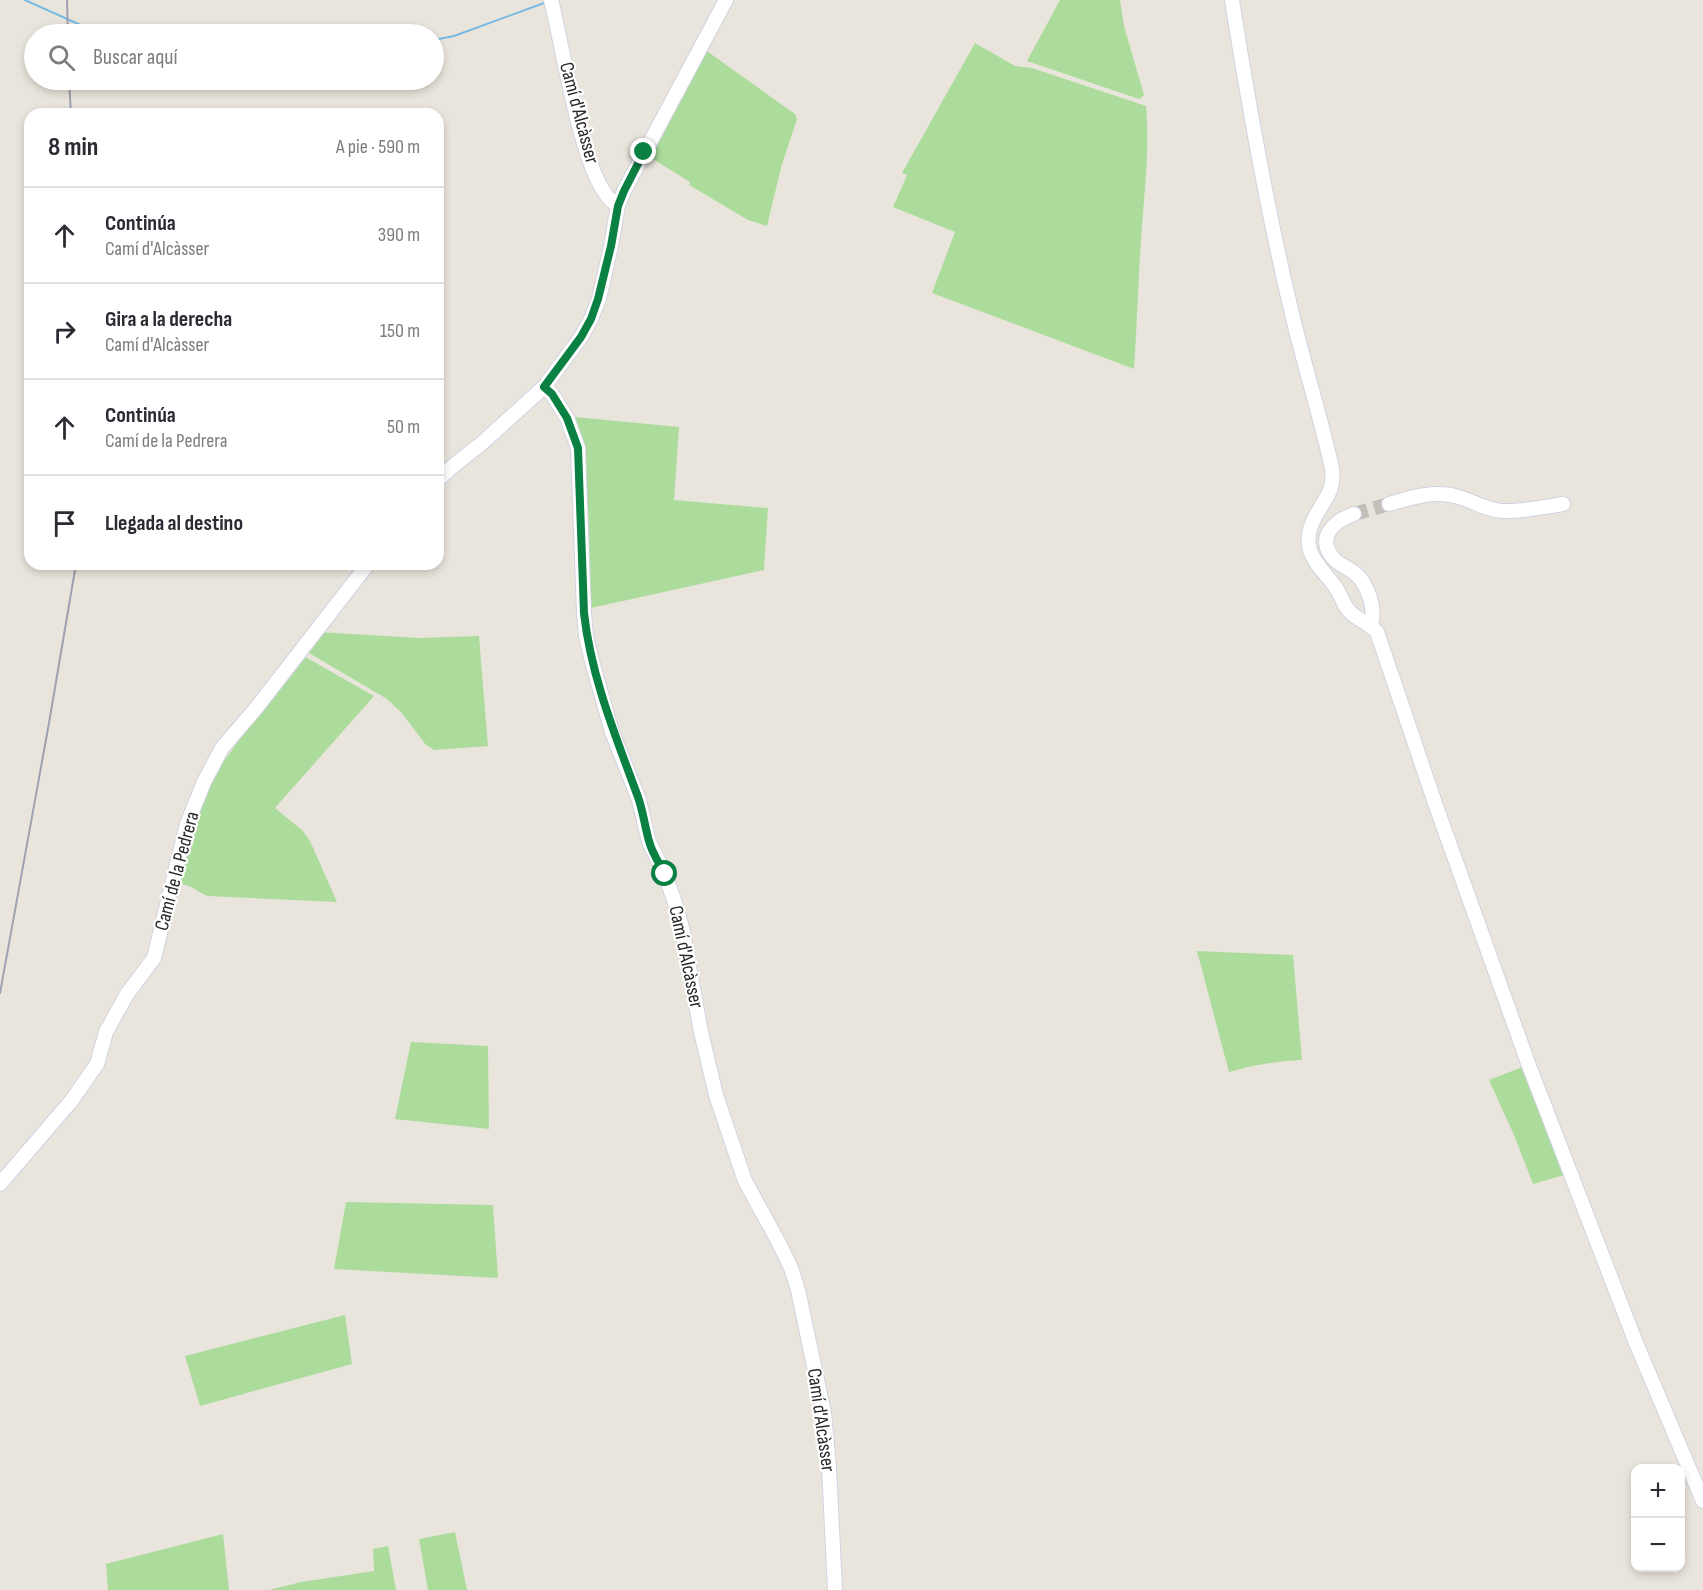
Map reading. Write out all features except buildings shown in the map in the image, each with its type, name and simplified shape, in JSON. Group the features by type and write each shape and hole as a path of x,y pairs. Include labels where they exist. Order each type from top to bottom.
{"street":[{"name":"Camí d'Alcàsser","path":"551,0 587,156 600,186 611,203 618,206"},
{"path":"444,474 544,387 581,337 598,299 618,206 624,191 726,0"},
{"path":"1232,0 1280,259 1334,477 1331,492 1314,520 1308,538 1309,546 1317,565 1335,586 1351,614 1371,625 1377,632 1529,1065 1636,1343 1703,1501"},
{"name":"Camí d'Alcàsser","path":"544,387 552,394 567,418 578,448 584,613 586,636 593,666 612,732 639,800 649,842 665,874 675,903 682,928 709,1070 740,1169 750,1193 791,1268 798,1290 824,1413 835,1590"},
{"path":"1389,504 1435,493 1450,494 1503,511 1563,504"},
{"path":"1354,514 1344,517 1330,528 1327,534 1328,550 1334,559 1361,580 1372,608 1371,625"},
{"name":"Camí de la Pedrera","path":"0,1184 72,1100 91,1073 97,1064 106,1032 127,994 154,958 187,824 204,782 222,748 363,570"}],"green space":[{"path":"1060,0 1120,0 1124,26 1144,95 1139,99 1027,61"},
{"path":"975,43 1015,66 1032,68 1146,106 1147,156 1134,369 932,293 955,232 893,207 907,175 902,173"},
{"path":"704,49 795,114 797,119 782,164 767,226 748,220 689,185 690,182 648,156"},
{"path":"575,417 679,427 674,500 768,508 764,570 591,608 582,448"},
{"path":"318,632 419,638 479,636 488,746 434,750 426,745 401,712 387,699 304,650"},
{"path":"300,654 374,696 275,808 303,831 310,841 337,902 208,896 188,885 180,885 205,794 224,761"},
{"path":"1197,951 1293,955 1302,1060 1283,1061 1229,1072"},
{"path":"411,1042 488,1046 489,1129 395,1119"},
{"path":"1525,1066 1564,1175 1533,1184 1489,1080"},
{"path":"346,1202 493,1205 498,1278 334,1269"},
{"path":"345,1315 352,1364 200,1406 185,1356"},
{"path":"455,1532 467,1590 428,1590 419,1539"},
{"path":"223,1534 229,1590 108,1590 106,1564"},
{"path":"388,1546 396,1590 269,1590 301,1582 374,1571 373,1549"}],"waterway":[{"path":"25,0 78,24"},
{"path":"444,38 544,3"}],"tunnel":[{"path":"1354,514 1389,504"}],"railway":[{"path":"67,0 68,24"},
{"path":"70,90 71,108"},
{"path":"0,993 75,570"}],"route":[{"path":"644,152 618,206 611,246 591,319 581,337 544,387 552,394 567,418 578,448 584,613 586,636 593,666 612,732 639,800 649,842 665,874"}]}
